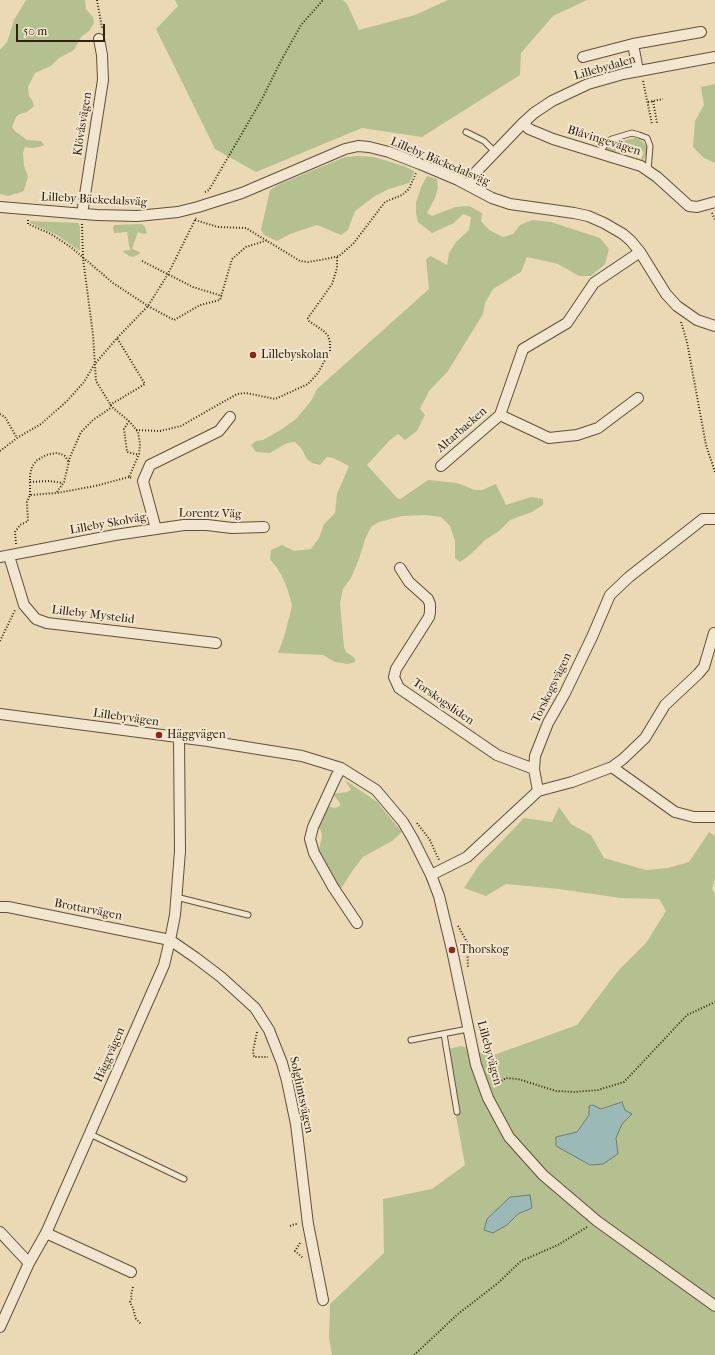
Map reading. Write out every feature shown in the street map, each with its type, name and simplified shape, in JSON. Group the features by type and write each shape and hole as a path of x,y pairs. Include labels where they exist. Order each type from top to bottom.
{"street":[{"path":"583,58 633,44 701,32"},
{"name":"Klövåsvägen","path":"82,214 104,80 99,39"},
{"path":"633,44 640,71"},
{"name":"Lillebydalen","path":"468,186 476,172 523,123 546,105 564,94 588,84 640,71 715,57"},
{"name":"Blåvingevägen","path":"523,123 529,129 538,134 641,166 658,177 689,206 697,207 715,202"},
{"name":"Lilleby Bäckedalsväg","path":"0,207 82,214 137,216 178,212 242,193 345,149 358,146 369,147 389,152 420,164 492,198 510,204 588,216 623,234 640,252 666,294 677,306 697,320 715,326"},
{"name":"Altarbacken","path":"441,466 500,415 523,349 567,323 594,283 640,252"},
{"name":"Altarbacken","path":"500,415 549,438 577,435 598,428 638,398"},
{"path":"143,481 150,465 219,431 230,417"},
{"name":"Lilleby Skolväg","path":"8,556 115,535 156,529 143,481"},
{"name":"Torskogsvägen","path":"538,790 534,770 535,756 548,723 565,693 610,595 629,577 703,519 715,520"},
{"name":"Lorentz Väg","path":"156,529 184,524 206,524 232,528 264,527"},
{"name":"Lilleby Mystelid","path":"8,556 24,605 36,618 47,623 216,643"},
{"name":"Torskogsliden","path":"400,568 409,582 428,599 430,604 430,612 429,617 396,669 394,677 399,688 497,755 534,770"},
{"path":"431,875 467,857 538,790 572,782 612,767 623,759 645,738 665,705 704,667 714,633"},
{"name":"Lillebyvägen","path":"0,714 302,756 341,768 376,790 403,822 431,875 452,950 476,1065 488,1098 509,1138 542,1175 597,1221 715,1306"},
{"name":"Häggvägen","path":"0,1327 2,1314 46,1233 164,965 170,940 180,851 179,738"},
{"path":"612,767 675,812 694,817 715,817"},
{"path":"341,768 313,828 310,840 314,853 357,923"},
{"name":"Brottarvägen","path":"0,907 23,910 170,940"},
{"name":"Solglimtsvägen","path":"170,940 221,978 254,1008 272,1035 281,1060 296,1124 308,1224 323,1300"},
{"path":"0,1232 29,1263"},
{"path":"46,1233 131,1272"}],"lane":[{"path":"466,132 484,141 495,152"},
{"path":"601,154 602,149 607,142 612,139 632,133 639,134 647,138 650,146 648,171"},
{"path":"176,896 248,915"},
{"path":"411,1040 468,1029"},
{"path":"444,1034 457,1112"},
{"path":"90,1134 184,1179"}],"path":[{"path":"97,0 102,26 99,39"},
{"path":"0,450 41,424 67,401 84,382 94,364 148,306 168,274 195,220 198,213 198,197 209,190 262,99 301,25 323,0"},
{"path":"640,71 652,124"},
{"path":"648,102 663,99"},
{"path":"653,101 657,123"},
{"path":"195,220 218,227 246,228 268,240 300,261 308,262 337,256 353,244 385,202 402,195 409,189 420,164"},
{"path":"82,214 83,258 93,335 96,381 111,406 129,421 136,430 140,444 139,455 129,477"},
{"path":"34,218 28,218 28,224 62,240 113,283 148,306 174,320 200,305 220,300 232,259 246,247 268,240"},
{"path":"136,430 160,431 181,426 237,394 246,393 275,399 308,384 318,373 330,351 330,342 325,332 309,321 308,318 332,284 337,268 337,256"},
{"path":"142,261 193,287 222,296"},
{"path":"680,319 687,342 706,445 715,472"},
{"path":"57,493 63,483 69,462 81,432 93,420 111,406 145,384 117,338"},
{"path":"0,414 5,417 17,438"},
{"path":"129,421 124,429 127,452 139,455"},
{"path":"8,556 16,532 20,525 28,521 27,502 30,495 30,475 32,467 36,461 52,453 65,456 69,462"},
{"path":"30,495 57,493 129,477 143,481"},
{"path":"30,482 49,481 63,483"},
{"path":"0,641 21,599"},
{"path":"415,820 430,840 443,869"},
{"path":"456,922 467,942 468,970"},
{"path":"492,1083 494,1088 498,1083 506,1078 518,1079 556,1091 575,1092 598,1090 624,1082 687,1015 715,1002"},
{"path":"264,1022 257,1029 254,1058 267,1056 274,1062 281,1060"},
{"path":"414,1355 458,1314 498,1283 521,1261 558,1245 597,1221"},
{"path":"133,1287 130,1302 134,1308 136,1319 141,1324"}],"green space":[{"path":"26,0 85,0 86,9 93,17 94,23 89,31 81,37 74,50 59,58 51,66 35,73 28,87 29,96 34,106 27,112 16,117 12,127 27,140 41,141 44,145 32,148 25,147 23,153 24,166 28,177 24,190 8,196 0,194 0,50 7,42 14,20"},
{"path":"175,0 343,0 347,4 359,30 415,15 448,0 587,0 553,16 521,53 520,75 422,137 362,128 256,172 215,149 156,29 178,6"},
{"path":"715,84 715,163 704,158 693,147 695,121 704,105 701,87"},
{"path":"635,138 639,139 647,146 647,154 642,162 640,162 644,152 618,142"},
{"path":"618,142 614,157 607,152 607,146"},
{"path":"345,157 374,157 404,166 414,171 414,173 409,183 389,189 375,196 355,211 348,230 341,235 317,225 290,234 277,241 264,235 261,230 270,190 280,184"},
{"path":"427,176 437,179 438,187 435,198 427,213 432,216 455,207 469,206 482,213 481,221 489,230 503,237 513,234 520,225 532,220 551,222 600,238 609,249 605,264 591,276 579,276 558,264 527,257 521,272 493,289 485,303 483,314 448,371 429,391 420,409 425,415 417,431 405,440 398,434 390,440 367,465 398,499 402,498 428,480 457,483 475,490 482,490 496,484 506,505 531,497 543,499 543,505 532,512 510,520 499,531 485,540 471,554 460,562 455,558 455,541 450,526 441,517 425,515 402,516 379,522 371,527 365,539 351,578 343,589 340,603 344,647 346,652 355,658 355,662 348,664 335,662 323,655 278,653 284,637 292,605 282,576 270,559 271,550 282,545 294,551 311,549 319,538 324,524 335,513 337,494 349,466 333,458 327,457 320,465 312,463 307,459 301,448 295,442 287,443 270,453 256,452 251,445 256,441 263,440 296,419 311,401 317,389 429,289 426,259 431,256 447,265 449,253 456,242 469,230 471,217 463,214 454,223 432,233 418,222 416,203 421,187"},
{"path":"30,221 78,223 80,227 80,251 57,235 30,223"},
{"path":"142,224 147,233 144,234 138,232 132,249 140,252 133,257 129,256 122,251 130,250 127,232 114,233 113,227 114,225"},
{"path":"345,780 377,802 402,832 392,841 363,857 340,890 318,854 322,836 318,827 327,806 335,808 340,806 340,803 333,794 351,790"},
{"path":"559,807 571,824 591,835 604,858 646,870 668,868 689,862 709,832 715,836 715,878 712,889 715,894 715,1355 332,1355 329,1338 330,1304 384,1253 383,1199 432,1189 465,1165 444,1050 461,1046 491,1056 577,1025 618,971 646,943 666,911 659,899 620,898 559,889 506,884 486,896 464,888 479,865 524,818 552,822","holes":["622,1102 625,1110 622,1124 616,1139 618,1154 556,1137 577,1132 589,1115 589,1106 593,1105 601,1109","532,1208 518,1214 507,1225 488,1219"]}],"water":[{"path":"622,1102 625,1110 632,1114 622,1124 616,1138 618,1154 603,1164 590,1165 556,1146 556,1137 577,1132 589,1115 589,1106 593,1105 601,1109"},
{"path":"530,1195 532,1208 518,1214 507,1225 493,1233 484,1230 487,1219 510,1197"}],"place":[{"name":"Lillebyskolan","path":"253,355"},
{"name":"Häggvägen","path":"159,735"},
{"name":"Thorskog","path":"452,950"}]}
